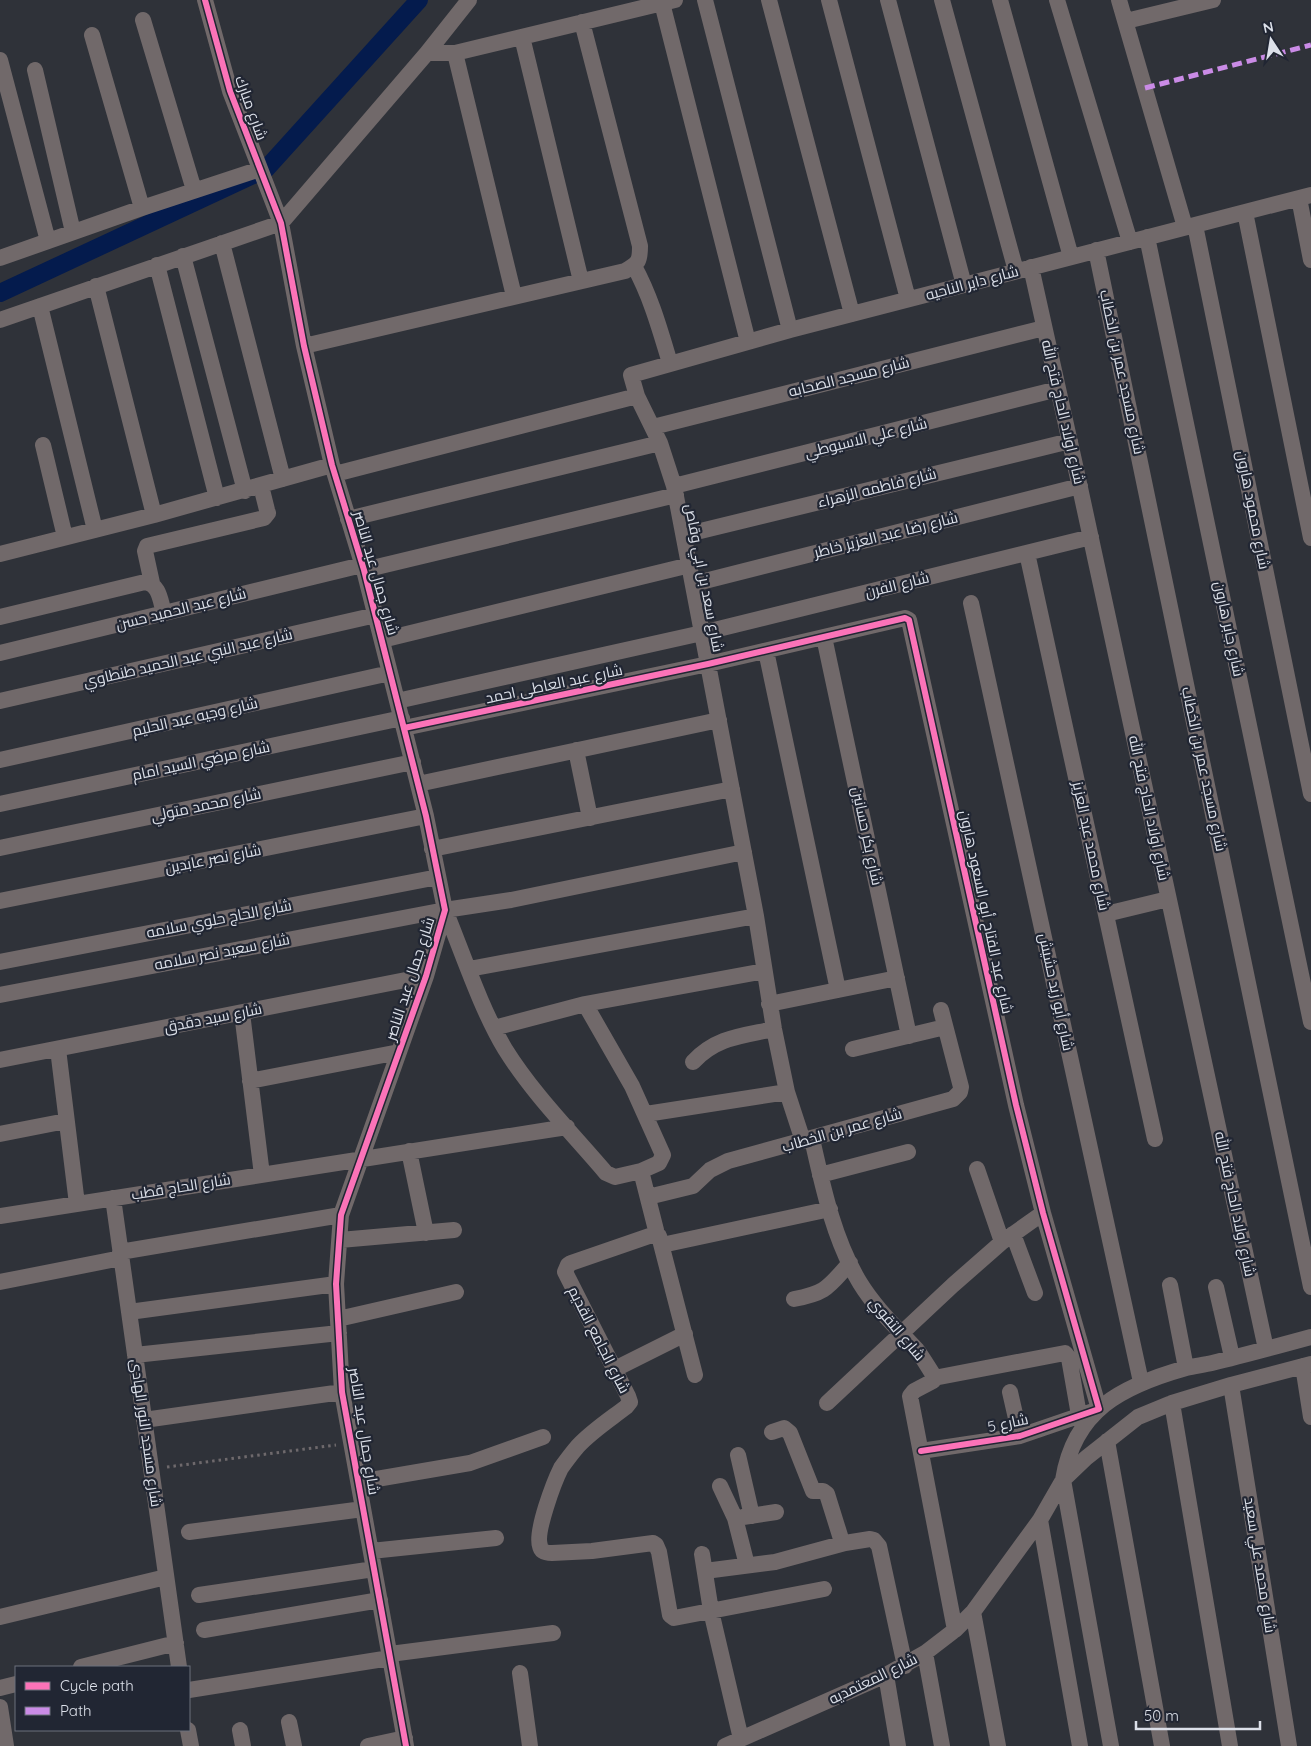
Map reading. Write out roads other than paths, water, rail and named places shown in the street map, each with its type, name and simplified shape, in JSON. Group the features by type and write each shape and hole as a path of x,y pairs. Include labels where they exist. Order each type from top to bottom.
{"street":[{"name":"شارع مبارك","path":"205,0 230,91 281,223"},
{"path":"0,320 281,223 427,53 469,0"},
{"path":"705,0 790,330"},
{"path":"769,0 852,314"},
{"path":"829,0 908,299"},
{"path":"888,0 964,285"},
{"name":"شارع اولاد الحاج فتح الله","path":"942,0 1024,269 1044,328 1092,537 1266,1349"},
{"path":"1000,0 1071,257"},
{"path":"1057,0 1130,242"},
{"name":"شارع محمود هارون","path":"1119,0 1190,226 1311,794"},
{"path":"1126,22 1213,0"},
{"path":"427,53 455,53 669,1 748,342"},
{"path":"142,20 194,190"},
{"path":"304,346 625,271 634,266 640,259 640,246 582,22"},
{"path":"92,35 142,208"},
{"path":"522,36 581,281"},
{"path":"455,53 514,296"},
{"path":"0,60 48,241"},
{"path":"35,70 73,232"},
{"path":"0,258 194,190 260,169"},
{"path":"1305,197 1311,260"},
{"name":"شارع داير الناحيه","path":"633,373 908,299 1305,197"},
{"path":"1245,212 1311,538"},
{"name":"شارع جمال عبد الناصر","path":"281,223 304,346 333,470 376,615 426,816 445,910 426,976 341,1215 336,1284 342,1392 405,1742"},
{"name":"شارع جابر هارون","path":"1147,237 1311,1022"},
{"path":"222,243 283,480"},
{"name":"شارع مسجد عمر بن الخطاب","path":"1096,250 1311,1287"},
{"path":"183,256 245,491"},
{"path":"157,265 218,498"},
{"path":"634,266 655,314 670,363"},
{"path":"96,286 154,516"},
{"path":"40,306 95,530"},
{"name":"شارع مسجد الصحابه","path":"653,427 1044,328"},
{"name":"شارع سعد بن ابي وقاص","path":"633,373 631,376 637,396 660,443 675,491 756,916 764,971"},
{"name":"شارع علي الاسيوطي","path":"363,567 675,491 1058,389"},
{"path":"0,554 154,516 283,480 333,470 637,396"},
{"name":"شارع فاطمه الزهراء","path":"684,536 1070,441"},
{"path":"348,518 660,443"},
{"path":"43,446 65,538"},
{"path":"164,613 158,591 152,583 145,551 147,546 264,518 268,510 262,486"},
{"name":"شارع رضا عبد العزيز خاطر","path":"693,584 1080,486"},
{"name":"شارع الفرن","path":"397,701 702,633 1092,537"},
{"name":"شارع محمد عبد العزيز","path":"1027,553 1155,1139"},
{"path":"382,640 690,565"},
{"name":"شارع عبد الحميد حسن","path":"0,653 363,567"},
{"path":"0,618 145,582 152,583"},
{"name":"شارع أبو زيد حشيش","path":"971,603 1141,1382"},
{"name":"شارع عبد النبي عبد الحميد طنطاوي","path":"0,701 376,615"},
{"name":"شارع عبد الفتاح أبو السعود هارون","path":"708,664 905,618 910,622 1016,1105 1043,1213 1099,1408"},
{"name":"شارع بكر حسانين","path":"824,637 909,1036"},
{"path":"766,651 838,990"},
{"name":"شارع عبد العاطى احمد","path":"403,723 708,664"},
{"name":"شارع وجيه عبد الحليم","path":"0,760 390,673"},
{"path":"418,784 719,720"},
{"name":"شارع مرضي السيد امام","path":"0,804 403,723"},
{"path":"576,750 590,818"},
{"name":"شارع محمد متولي","path":"0,848 413,762"},
{"path":"432,849 732,789"},
{"name":"شارع نصر عابدين","path":"0,901 426,816"},
{"name":"شارع سعيد نصر سلامه","path":"0,995 445,910 512,900 744,852"},
{"name":"شارع الحاج حلوي سلامه","path":"0,962 438,877"},
{"path":"1106,914 1168,898"},
{"path":"445,910 494,1028 518,1068 608,1176 619,1177 641,1171 659,1162 662,1154 646,1114 632,1086 585,1004"},
{"path":"469,969 756,916"},
{"path":"494,1028 585,1004 764,971"},
{"name":"شارع التقوي","path":"764,971 787,1092 820,1175 830,1210 850,1263 860,1284 879,1310 917,1351 934,1378 933,1381 911,1394 955,1630"},
{"name":"شارع سيد دقدق","path":"0,1060 426,976"},
{"path":"769,1004 897,978"},
{"name":"شارع عمر بن الخطاب","path":"648,1197 693,1186 718,1165 953,1099 957,1096 961,1087 941,1010"},
{"path":"242,1013 262,1174"},
{"path":"853,1049 945,1027"},
{"path":"693,1062 703,1051 716,1043 774,1029"},
{"path":"58,1048 77,1204"},
{"path":"250,1080 399,1052"},
{"path":"646,1114 787,1092"},
{"path":"0,1134 66,1121"},
{"name":"شارع الحاج قطب","path":"0,1216 567,1127"},
{"path":"409,1151 426,1233"},
{"path":"820,1175 908,1152"},
{"path":"977,1169 1007,1238 1035,1293"},
{"path":"641,1171 695,1374"},
{"name":"شارع مسجد النور الهادى","path":"113,1198 179,1666"},
{"path":"659,1239 830,1210"},
{"path":"827,1403 953,1284 1007,1238 1043,1213"},
{"path":"0,1282 121,1255 341,1215"},
{"path":"340,1240 454,1230"},
{"name":"شارع الجامع القديم","path":"659,1239 653,1235 571,1263 566,1268 566,1276 630,1399 628,1405 594,1430 577,1447 562,1467 551,1489 544,1512 539,1545 546,1553 552,1553 653,1543 659,1552 672,1617 676,1618 711,1611"},
{"path":"794,1299 822,1292 850,1263"},
{"path":"129,1312 336,1284"},
{"path":"1170,1285 1186,1368"},
{"path":"1216,1287 1232,1357"},
{"path":"135,1355 338,1326 456,1292"},
{"path":"615,1369 685,1334"},
{"name":"شارع المعتمديه","path":"1063,1480 1066,1461 1074,1441 1083,1427 1099,1408 1119,1394 1141,1382 1186,1368 1311,1337"},
{"path":"934,1378 1064,1353 1069,1358 1079,1415"},
{"path":"1307,1365 1311,1417"},
{"name":"شارع المعتمديه","path":"725,1746 905,1666 926,1653 955,1630 974,1612 1040,1520 1063,1480 1086,1458 1138,1417 1172,1403 1307,1365"},
{"name":"شارع محمد علي سعيد","path":"1231,1385 1289,1746"},
{"path":"144,1420 342,1392"},
{"path":"1010,1392 1020,1436"},
{"path":"1172,1403 1230,1746"},
{"name":"شارع 5","path":"921,1451 1020,1436 1099,1408"},
{"path":"772,1432 784,1428 790,1433 813,1491 825,1492 827,1494 841,1539 845,1543"},
{"path":"359,1482 470,1463 543,1438"},
{"path":"1107,1441 1162,1746"},
{"path":"738,1455 747,1565"},
{"path":"1063,1480 1111,1746"},
{"path":"720,1486 743,1517"},
{"path":"189,1532 364,1509"},
{"path":"743,1517 776,1512"},
{"path":"1040,1520 1080,1746"},
{"path":"371,1551 496,1538"},
{"path":"705,1571 775,1562 845,1543 874,1540 879,1546 905,1666"},
{"path":"702,1554 711,1611 741,1739"},
{"path":"199,1595 374,1569"},
{"path":"0,1617 166,1577"},
{"path":"711,1611 824,1589"},
{"path":"204,1630 380,1600"},
{"path":"974,1612 998,1746"},
{"path":"190,1690 390,1656 553,1632"},
{"path":"85,1666 176,1643"},
{"path":"926,1653 942,1746"},
{"path":"520,1673 530,1746"},
{"path":"886,1675 898,1746"},
{"path":"0,1688 15,1684"},
{"path":"0,1707 6,1746"},
{"path":"289,1722 294,1746"},
{"path":"240,1730 243,1746"},
{"path":"188,1731 191,1746"},
{"path":"368,1746 405,1742"}],"waterway":[{"path":"0,293 266,169 419,0"}]}
